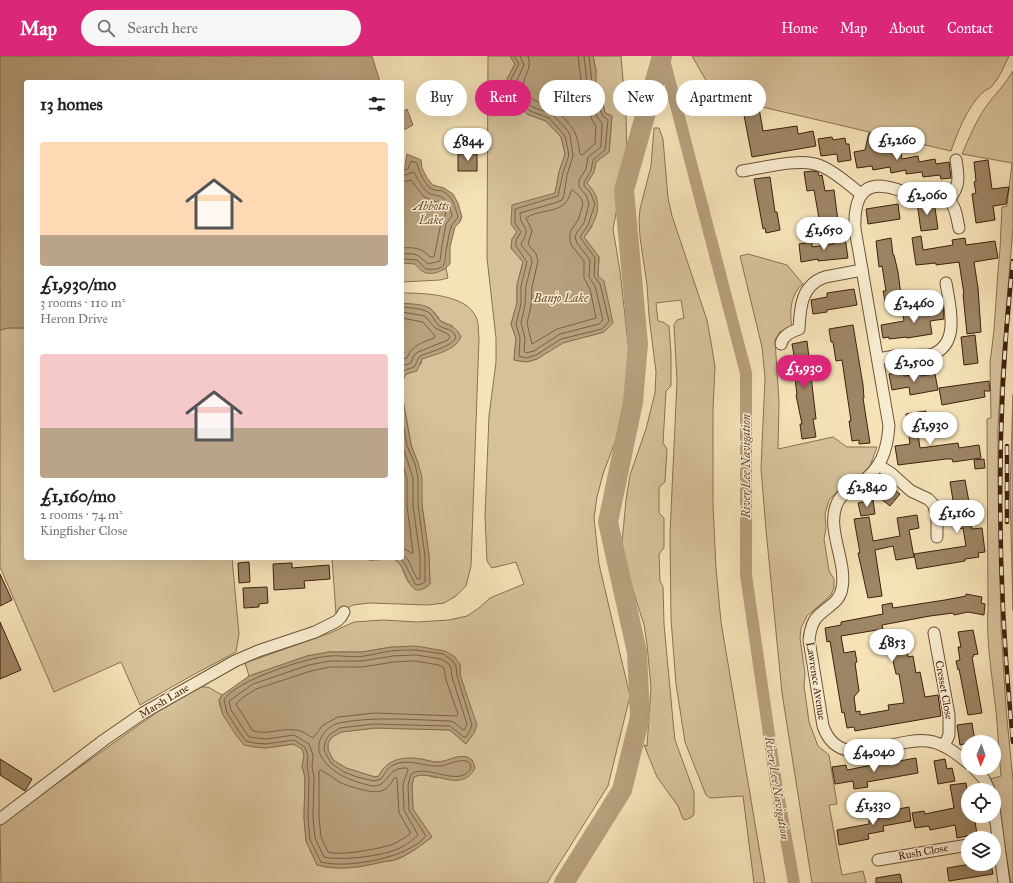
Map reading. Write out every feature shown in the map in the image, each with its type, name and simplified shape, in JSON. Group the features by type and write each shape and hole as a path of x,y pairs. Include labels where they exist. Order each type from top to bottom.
{"street":[{"path":"948,200 956,188 958,179 956,160"},
{"path":"742,171 799,162 813,163 828,170 862,194 869,188 883,186 913,194 931,193 942,195 948,200 956,212 959,228"},
{"name":"Lawrence Avenue","path":"862,194 857,202 854,218 889,426 886,450 878,465 867,478 841,496 835,507 834,520 843,577 842,588 837,600 816,618 811,628 809,640 823,726 826,734 833,743 838,747 849,751 865,750 920,740 935,742 944,746 961,758"},
{"path":"781,344 782,339 786,335 799,330 801,302 804,294 812,284 825,277 862,270"},
{"path":"878,359 895,356 930,355 935,354 940,350 949,338 952,325 946,283"},
{"path":"878,465 892,474 911,491 928,499 933,504 937,515 937,537"},
{"name":"Marsh Lane","path":"0,818 104,740 143,713 235,661 258,651 316,632 337,621 344,612"},
{"name":"Cresset Close","path":"934,633 949,715 949,735 944,746"},
{"name":"Rush Close","path":"878,860 961,846"},
{"path":"1001,867 1004,883"}],"shaded area":[{"path":"488,56 510,56 515,64 508,80 488,80"},
{"path":"593,56 621,56 623,80 613,80 613,116 626,116 627,156 613,229 620,271 630,361 631,384 626,412 603,474 597,497 594,518 599,564 630,696 608,786 547,883 1,883 0,824 160,710 198,687 208,687 222,695 219,700 220,706 223,715 230,724 266,748 294,744 302,749 304,756 302,766 305,777 304,818 306,841 317,865 333,868 350,868 394,860 411,852 432,837 413,809 412,785 414,777 423,775 437,778 473,761 464,757 442,762 432,762 413,758 401,759 386,766 379,776 375,777 346,768 333,760 328,750 328,743 332,737 341,732 375,728 450,730 466,744 464,687 460,675 460,664 392,647 362,652 329,652 307,656 249,676 245,663 330,633 354,622 383,620 417,622 449,620 467,616 490,598 524,584 516,562 492,568 487,561 485,516 489,416 496,362 496,338 487,258 488,116 531,115 546,121 561,137 565,154 559,172 555,193 512,239 511,248 523,262 517,285 517,303 511,324 516,338 514,360 523,362 530,361 565,342 604,332 598,276 599,257 584,237 592,227 587,183 594,172 596,162 609,152 612,116 605,113 605,80 594,80 596,70"},
{"path":"692,56 1009,56 995,83 982,93 967,113 951,151 766,108 766,80 706,80"},
{"path":"1013,71 1013,227 1001,375 998,429 998,478 1001,627 1006,708 1013,781 1013,883 1011,883 1001,823 1001,783 991,783 990,779 1001,776 1001,735 998,735 988,633 987,419 991,418 990,363 994,330 1002,207 1007,206 1012,163 962,154 981,114 988,103 1007,81"},
{"path":"654,128 659,128 663,139 668,198 672,216 707,320 715,367 713,409 713,506 716,568 721,622 765,883 754,883 743,796 710,798 706,795 685,742 676,684 671,619 670,534 677,381 674,325 677,320 684,318 681,300 656,303 658,321 669,326 671,353 671,386 666,391 663,443 667,449 665,482 659,487 659,513 664,518 664,548 659,554 660,581 663,587 664,624 675,740 694,792 694,814 692,817 685,820 683,819 678,806 657,777 644,745 647,746 651,688 647,644 644,625 624,561 622,543 630,475 646,429 655,393 656,372 639,220 640,209 651,166"},
{"path":"748,254 787,265 803,284 793,298 791,309 792,326 780,332 775,340 779,401 778,449 833,437 847,447 877,447 870,466 861,476 842,487 829,500 825,514 826,528 824,539 829,571 834,579 834,588 831,595 807,616 801,628 800,638 809,722 818,746 829,755 837,804 829,805 842,875 863,871 866,883 812,883 782,693 761,468 765,378 762,347 740,256"},
{"path":"411,262 421,270 442,270 446,268 448,278 440,280 404,282 404,263"},
{"path":"404,293 443,296 454,299 471,309 478,322 479,338 471,566 466,586 456,596 444,603 428,605 369,603 353,605 336,614 332,560 395,560 400,564 408,582 418,590 425,588 430,584 429,555 418,463 411,445 404,405 404,377 421,364 422,359 434,354 453,326 441,321 429,308 404,303"},
{"path":"8,328 24,328 24,560 232,560 239,634 236,652 140,705 121,662 54,692 0,567 0,330"},
{"path":"1013,394 1013,611 1010,491"}],"water":[{"path":"0,56 372,56 379,80 24,80 24,328 8,328 0,330"},
{"name":"Banjo Lake","path":"510,56 593,56 596,70 596,80 539,80 539,116 605,116 605,113 612,116 609,152 596,162 594,172 587,183 596,196 598,210 593,224 584,237 599,257 598,276 604,281 613,323 604,332 563,343 537,359 526,362 514,360 516,338 511,324 517,303 517,285 523,262 511,248 512,239 517,232 511,224 512,205 555,193 559,172 565,154 561,137 546,121 531,115 531,80 507,80 515,64"},
{"path":"407,109 413,125 404,130 404,111"},
{"name":"Abbotts Lake","path":"407,154 421,160 422,168 427,178 433,185 444,188 453,194 458,203 462,217 460,222 455,227 450,247 450,264 437,272 426,273 415,264 404,263 405,166"},
{"path":"404,303 430,308 440,321 455,329 461,337 454,346 449,349 422,359 417,371 406,374 404,378"},
{"path":"404,405 411,445 422,477 422,505 429,555 430,584 424,589 415,589 411,586 395,560 404,560"},
{"path":"416,646 445,651 454,656 460,664 460,675 477,725 474,733 466,744 450,730 375,728 341,732 332,737 328,743 328,750 333,760 346,768 375,777 379,776 382,770 391,762 408,758 437,762 462,756 469,758 474,764 475,768 469,776 462,780 422,775 414,777 412,785 413,809 432,837 411,852 394,860 358,867 333,868 317,865 306,841 304,818 305,777 302,766 304,756 302,749 293,744 266,748 244,745 223,715 219,700 222,695 249,676 307,656 329,652 362,652 392,647"}],"building":[{"path":"744,116 760,116 763,131 797,126 798,134 813,131 816,146 752,157"},
{"path":"869,133 881,135 879,148 893,146 894,155 901,153 902,159 918,156 919,162 935,159 936,164 949,162 951,178 941,179 940,175 923,177 922,172 906,174 906,170 891,173 890,167 873,170 872,166 857,168 854,152 865,150"},
{"path":"832,137 833,140 845,138 846,144 849,144 851,160 838,162 837,154 821,156 818,139"},
{"path":"458,154 477,154 477,171 458,171"},
{"path":"988,160 992,189 1009,187 1006,204 993,206 995,220 976,223 972,194 976,193 974,182 976,181 974,162"},
{"path":"804,172 818,172 819,176 822,175 825,191 834,190 838,221 820,224 814,190 807,191"},
{"path":"770,177 775,212 777,212 780,230 766,233 765,228 763,229 754,179"},
{"path":"934,201 938,229 921,231 917,202"},
{"path":"898,204 900,219 868,224 866,209"},
{"path":"921,236 923,250 953,245 952,240 965,238 966,245 995,241 998,258 974,262 978,288 981,332 967,334 964,294 959,262 936,265 936,263 916,265 912,238"},
{"path":"845,237 848,258 818,261 818,259 801,262 799,244 812,242 812,247 833,244 832,239"},
{"path":"891,238 893,255 898,272 902,303 886,306 883,291 886,291 882,266 879,267 876,241"},
{"path":"854,289 857,305 813,314 811,300 827,297 827,293"},
{"path":"943,304 944,319 930,321 932,334 907,338 883,338 881,325 904,321 903,315 931,311 930,306"},
{"path":"853,325 863,385 863,398 870,443 859,444 859,440 852,441 849,421 851,421 842,360 836,361 829,329"},
{"path":"975,335 978,363 964,365 961,337"},
{"path":"807,341 816,419 813,419 816,437 802,439 800,424 802,424 796,395 793,361 795,361 792,344"},
{"path":"903,372 904,376 935,374 938,390 910,395 909,387 892,390 889,374"},
{"path":"989,381 990,391 984,391 985,397 942,405 939,388"},
{"path":"926,411 928,425 917,427 920,448 958,443 959,448 979,445 981,458 953,462 952,459 946,459 898,465 895,446 910,444 906,414"},
{"path":"984,459 985,468 975,469 974,460"},
{"path":"965,480 969,502 974,502 975,511 969,512 972,529 982,528 985,552 978,553 979,557 965,559 965,561 917,569 914,554 966,546 963,528 958,529 955,514 952,509 951,501 953,500 950,482"},
{"path":"886,483 900,494 890,506 876,495"},
{"path":"873,500 875,514 861,516 858,503"},
{"path":"917,515 919,528 909,530 914,557 896,560 893,546 875,550 882,596 868,598 858,553 860,553 854,519 869,517 873,541 900,536 897,518"},
{"path":"249,562 250,582 239,583 238,563"},
{"path":"292,563 292,568 329,565 330,579 304,581 305,588 274,590 273,564"},
{"path":"0,574 12,600 0,606"},
{"path":"267,587 268,603 259,604 259,607 244,608 243,588"},
{"path":"966,594 982,597 981,603 985,604 984,615 968,612 954,615 953,613 930,616 882,625 883,629 841,636 844,653 855,651 859,691 854,697 856,712 860,711 860,715 889,710 888,705 904,703 899,674 896,674 889,643 906,641 908,657 913,656 916,673 920,672 925,697 938,695 941,716 855,731 854,727 847,728 844,712 842,713 830,641 827,642 825,628 841,625 841,622 883,614 882,605 892,603 893,608 966,596"},
{"path":"0,622 21,670 0,679"},
{"path":"973,630 978,654 973,655 974,656 972,657 982,713 968,715 956,661 960,660 958,647 961,647 958,632"},
{"path":"972,723 974,735 961,735 960,745 957,725"},
{"path":"916,758 918,773 867,782 868,787 854,789 853,781 835,784 832,767 846,765 847,770"},
{"path":"0,759 32,779 25,791 0,775"},
{"path":"945,759 947,769 952,768 955,781 938,784 934,761"},
{"path":"961,784 961,823 975,823 976,831 961,831 961,837 957,838 955,825 930,830 929,826 915,828 912,813 924,811 925,814 954,808 950,785"},
{"path":"909,807 911,821 883,826 884,831 868,834 869,839 839,845 837,830 869,824 869,820 884,817 883,812"},
{"path":"961,866 961,871 992,871 993,874 949,881 947,868"},
{"path":"900,874 902,883 876,883 876,878"}],"waterway":[{"path":"564,883 622,790 640,717 637,652 608,522 633,402 638,344 624,190 662,56"},
{"name":"River Lee Navigation","path":"663,56 746,373 746,575 776,783 794,883"}],"railway":[{"path":"1013,261 1003,381 1000,502 1004,622 1013,742"},
{"path":"1007,446 1007,522"}]}
